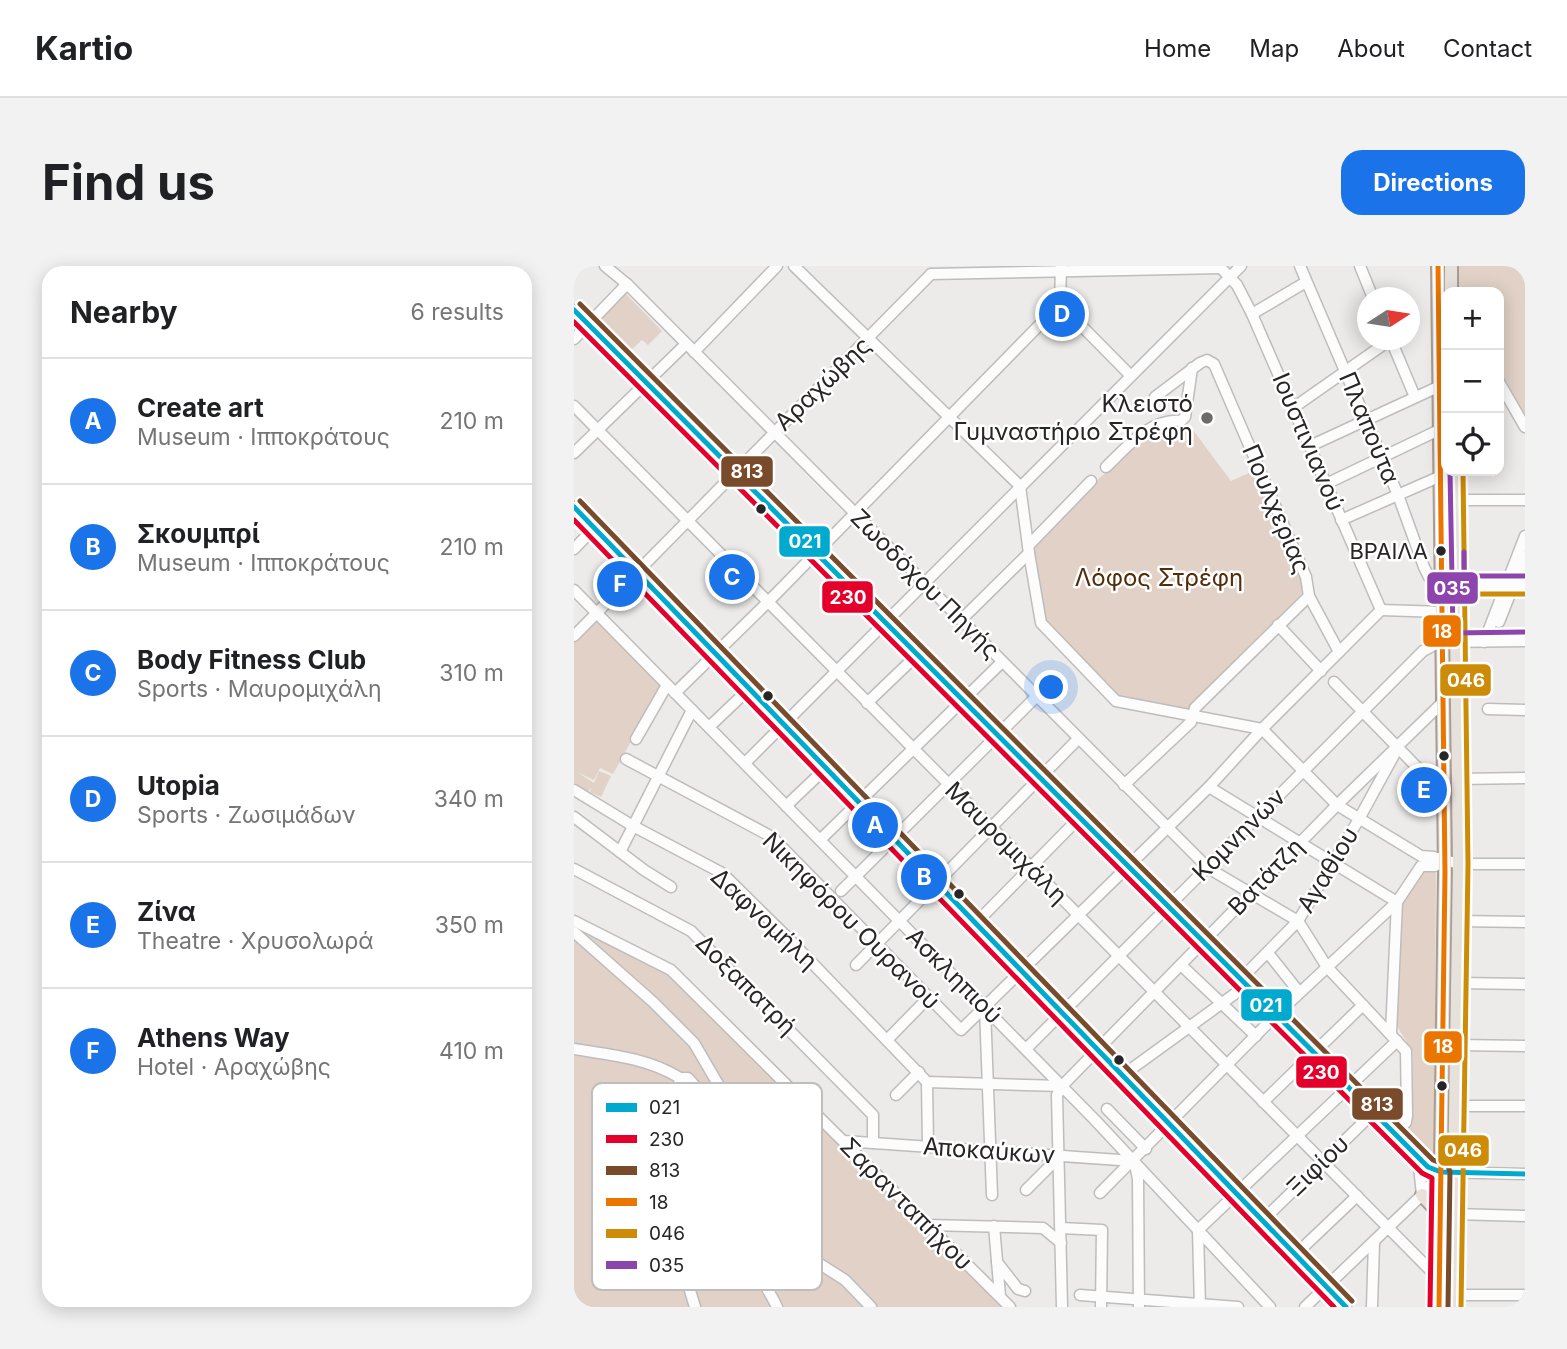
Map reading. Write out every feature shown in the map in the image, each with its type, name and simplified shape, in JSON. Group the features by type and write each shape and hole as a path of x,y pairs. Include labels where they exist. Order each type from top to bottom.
{"main road":[{"path":"1438,266 1441,350"},
{"path":"1451,266 1451,287"},
{"path":"1448,476 1450,642 1458,779 1452,863 1447,1214 1452,1301"},
{"path":"1448,1172 1455,1105 1458,983 1458,921 1445,796 1444,664 1450,642 1443,606 1449,585 1454,500 1449,476"},
{"path":"1422,1195 1447,1214"},
{"path":"1438,1307 1447,1214"}],"street":[{"name":"Ζωοδόχου Πηγής","path":"606,266 627,284 1208,868 1298,921"},
{"path":"694,352 777,266"},
{"path":"794,266 1020,486 1041,623 1116,701 1262,729 1337,805 1421,861"},
{"path":"745,763 1241,266"},
{"name":"Πλαπούτα","path":"1300,266 1398,495 1424,567 1429,577 1449,585"},
{"path":"1360,266 1369,287"},
{"path":"931,270 1221,267 1231,276"},
{"path":"675,693 1060,304 1061,268"},
{"name":"Αραχώβης","path":"574,636 869,339 931,270"},
{"name":"Ιουστινιανού","path":"1231,276 1252,314 1381,611"},
{"path":"1252,314 1306,282"},
{"path":"574,339 627,284"},
{"path":"1060,304 1130,375"},
{"path":"574,310 1428,1167 1448,1172 1525,1174"},
{"path":"574,453 686,344"},
{"path":"1293,408 1376,350"},
{"path":"1394,350 1415,397"},
{"name":"Πουλχερίας","path":"1192,368 1208,360 1214,363 1308,582 1309,596 1339,652"},
{"path":"1155,397 1192,368"},
{"path":"1106,467 1136,438 1153,427 1169,420 1181,421 1185,417 1192,368"},
{"path":"1310,446 1415,397 1441,389"},
{"path":"1504,391 1525,427"},
{"name":"Μαυρομιχάλη","path":"574,406 1439,1279"},
{"path":"1326,484 1441,429"},
{"path":"1341,520 1441,476"},
{"path":"961,620 1091,481"},
{"path":"1454,500 1525,500"},
{"path":"574,507 1346,1307"},
{"path":"574,549 594,528"},
{"path":"1487,642 1525,536"},
{"path":"1509,585 1525,556"},
{"path":"1449,585 1525,585"},
{"name":"Ασκληπιού","path":"574,590 1096,1120 1270,1307"},
{"path":"1124,785 1191,722 1195,708 1309,596"},
{"path":"992,1195 985,1008 1209,787 1262,729 1381,611 1443,606"},
{"path":"1278,625 1321,671"},
{"path":"1450,642 1525,641"},
{"name":"Κομνηνών","path":"1026,1049 1423,652 1434,645 1450,642"},
{"path":"1423,652 1437,652 1444,664"},
{"path":"867,703 916,655"},
{"path":"820,840 1002,662"},
{"path":"1334,682 1445,796"},
{"path":"636,739 667,685"},
{"path":"709,727 750,688"},
{"path":"841,891 1037,696"},
{"name":"Βατάτζη","path":"1062,1086 1299,843 1444,701"},
{"path":"1488,709 1525,710"},
{"path":"620,852 692,710"},
{"path":"856,965 1078,738"},
{"name":"Αγαθίου","path":"1123,1075 1222,1003 1298,921 1359,819 1397,748"},
{"name":"Νικηφόρου Ουρανού","path":"626,759 772,837 961,1030 985,1008"},
{"path":"786,806 827,767"},
{"path":"1458,779 1525,778"},
{"path":"1209,787 1397,902"},
{"name":"Δαφνομήλη","path":"574,790 633,826 722,873 927,1082"},
{"path":"574,817 671,887"},
{"path":"977,922 1080,817"},
{"path":"1100,1193 1299,992 1397,902 1421,861 1434,857 1452,863 1525,864"},
{"name":"Δοξαπατρή","path":"574,869 691,930 873,1115 873,1143"},
{"path":"1200,1306 1198,1230 1349,1087 1394,1037 1397,902"},
{"name":"Σαρανταπήχου","path":"574,921 671,970 785,1083"},
{"path":"1298,921 1327,967 1407,1053 1407,1116 1406,1122 1395,1133"},
{"path":"1458,921 1525,922"},
{"path":"574,932 653,1002 694,1043 717,1083"},
{"path":"1268,953 1299,992"},
{"path":"1181,965 1256,1036"},
{"path":"1458,983 1525,984"},
{"path":"887,1040 929,997"},
{"path":"1263,1102 1363,1004"},
{"path":"1457,1045 1525,1046"},
{"path":"574,1049 627,1056 665,1069 680,1078 686,1077 693,1083"},
{"path":"896,1095 919,1072"},
{"path":"680,1078 681,1083"},
{"path":"928,1146 927,1082 1062,1086 1058,1095 1062,1307"},
{"path":"1455,1105 1525,1106"},
{"path":"1096,1120 1108,1108 1146,1149"},
{"name":"Ξιφίου","path":"1263,1220 1374,1112"},
{"name":"Σαρανταπήχου","path":"822,1120 1010,1307"},
{"name":"Αποκαύκων","path":"844,1142 1133,1161"},
{"path":"1026,1190 1060,1156"},
{"path":"1418,1157 1422,1195"},
{"path":"1133,1161 1138,1179 1139,1303"},
{"path":"1305,1307 1448,1172"},
{"path":"1296,1254 1357,1196"},
{"path":"1447,1214 1525,1216"},
{"path":"928,1225 1043,1228 1061,1243"},
{"path":"994,1226 1000,1296"},
{"path":"1061,1228 1102,1230 1101,1302"},
{"path":"1372,1307 1374,1241"},
{"path":"997,1262 1018,1289 1025,1290"},
{"path":"822,1265 845,1280 871,1307"},
{"path":"690,1290 695,1307"},
{"path":"768,1290 777,1307"},
{"path":"1080,1294 1101,1302 1238,1307"},
{"path":"1452,1301 1525,1295"}],"green space":[{"path":"1452,266 1525,266 1525,420 1504,384 1504,287 1453,287"},
{"path":"625,293 662,331 648,345 642,340 626,355 595,324"},
{"name":"Λόφος Στρέφη","path":"1173,424 1193,430 1231,481 1256,470 1301,573 1302,593 1187,713 1118,699 1046,624 1031,545 1116,463"},
{"path":"597,618 662,685 613,774 600,768 594,780 577,772 594,783 599,771 611,776 601,797 590,792 591,787 588,792 574,783 574,641"},
{"path":"1427,868 1436,869 1434,1163 1403,1131 1412,1117 1413,1052 1397,1026 1403,903"},
{"path":"574,925 676,979 779,1083 592,1083 592,1290 822,1290 822,1126 1002,1307 574,1307"}],"transit line":[{"name":"18","path":"1438,266 1445,873 1439,1307"},
{"name":"813","path":"580,304 1433,1160 1448,1166 1448,1307"},
{"name":"021","path":"574,310 1428,1167 1441,1172 1525,1174"},
{"name":"230","path":"574,322 1422,1173 1432,1178 1430,1307"},
{"name":"035","path":"1450,476 1453,633 1525,632"},
{"name":"046","path":"1461,1307 1468,864 1463,476"},
{"name":"813","path":"580,501 1352,1301"},
{"name":"021","path":"574,507 1346,1307"},
{"name":"230","path":"574,520 1334,1307"},
{"name":"035","path":"1464,552 1464,576 1525,576"},
{"name":"046","path":"1455,594 1525,594"}],"place":[{"name":"Utopia","path":"1062,314"},
{"name":"Κλειστό Γυμναστήριο Στρέφη","path":"1207,418"},
{"name":"ΒΡΑΙΛΑ","path":"1441,551"},
{"name":"Body Fitness Club","path":"732,577"},
{"name":"Athens Way","path":"620,584"},
{"name":"Ζίνα","path":"1424,790"},
{"name":"Create art","path":"875,825"},
{"name":"Σκουμπρί","path":"924,877"}]}
